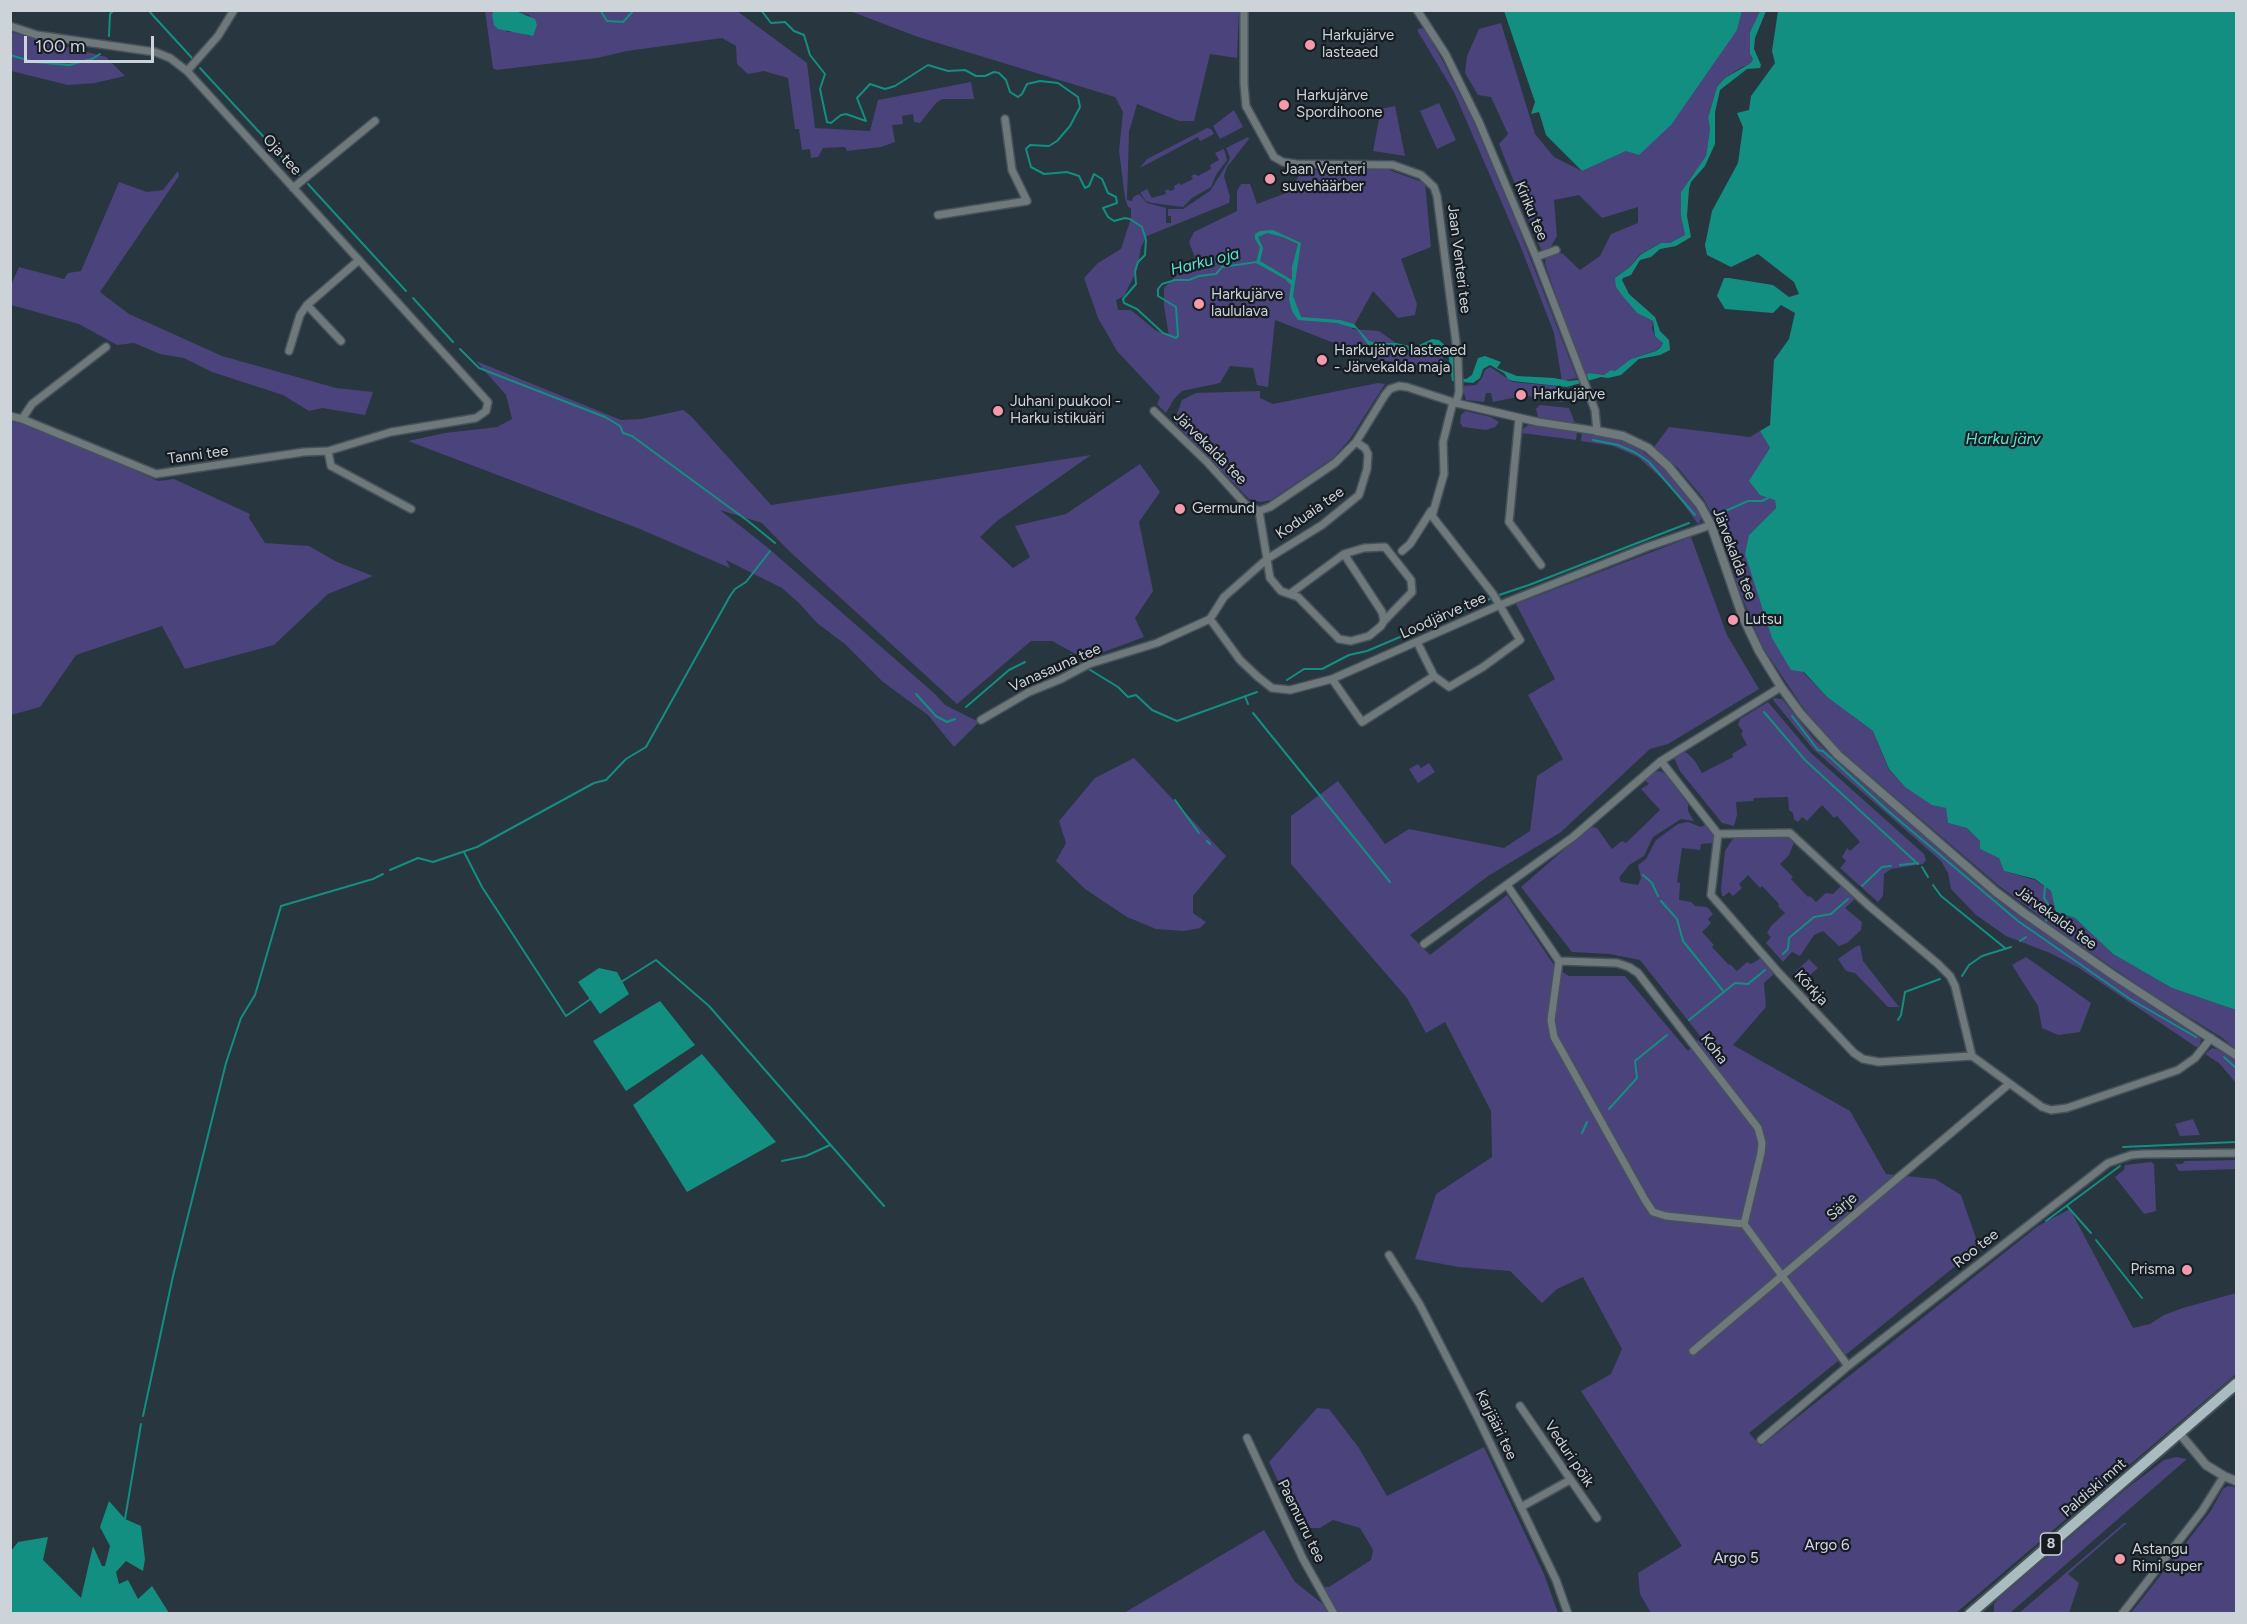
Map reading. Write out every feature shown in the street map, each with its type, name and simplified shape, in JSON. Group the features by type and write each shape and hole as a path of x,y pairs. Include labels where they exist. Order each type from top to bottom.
{"main road":[{"name":"Paldiski mnt","path":"1970,1614 1984,1609 2236,1384"}],"street":[{"path":"187,71 218,36 234,10"},
{"name":"Jaan Venteri tee","path":"1244,10 1246,106 1274,157 1288,163 1393,165 1421,176 1434,187 1437,196 1459,392 1443,442 1444,474 1433,509 1410,544 1402,551"},
{"name":"Kiriku tee","path":"1417,10 1446,55 1463,87 1536,257 1594,410 1597,431"},
{"name":"Oja tee","path":"10,26 37,35 68,41 155,52 170,58 187,71 401,305 440,351 482,393"},
{"path":"938,215 1027,201 1012,170 1005,119"},
{"path":"293,188 375,121"},
{"path":"1536,257 1556,250"},
{"path":"289,351 300,315 307,305 358,260"},
{"path":"307,305 341,341"},
{"path":"22,419 32,404 106,347"},
{"name":"Järvekalda tee","path":"1154,411 1207,462 1246,505 1259,511 1270,507 1335,463 1356,442 1390,389 1399,386 1519,418 1623,436 1648,448 1686,486 1711,525 1747,628 1781,687 1807,721 1838,755 1996,892 2113,975 2236,1055"},
{"name":"Tanni tee","path":"10,416 156,474 304,452 328,451 391,432 476,418 486,411 488,402 482,393"},
{"path":"1519,418 1509,522 1541,565"},
{"name":"Koduaia tee","path":"1259,511 1267,559 1322,525 1359,495 1367,469 1368,454 1365,448 1356,442"},
{"path":"328,451 331,466 411,509"},
{"path":"1417,642 1434,676 1449,687 1483,668 1520,640 1493,594 1432,516 1433,509"},
{"name":"Loodjärve tee","path":"1210,619 1240,660 1272,688 1290,690 1332,679 1499,603 1711,525"},
{"path":"1267,559 1270,578 1281,591 1299,597 1339,639 1351,641 1369,636 1381,626 1412,592 1412,580 1385,546 1364,548 1344,554 1291,593"},
{"path":"1344,554 1382,612 1384,621"},
{"path":"1210,619 1224,597 1267,559"},
{"name":"Vanasauna tee","path":"981,720 1029,692 1089,664 1157,643 1210,619"},
{"path":"1332,679 1362,722 1434,676"},
{"path":"1424,944 1573,837 1661,761 1781,687"},
{"path":"1661,761 1718,834 1790,833 1868,905 1938,963 1950,976 1955,986 1972,1056 2042,1107 2050,1110 2067,1108 2178,1070 2195,1058 2211,1038"},
{"name":"Kõrkja","path":"1718,834 1711,895 1779,973 1854,1053 1863,1059 1879,1062 1972,1056"},
{"path":"1507,885 1559,961 1551,1020 1554,1037 1653,1212 1666,1216 1744,1224 1848,1366"},
{"name":"Koha","path":"1559,961 1617,963 1638,973 1758,1128 1762,1143 1761,1153 1744,1224"},
{"name":"Särje","path":"1693,1352 2009,1084"},
{"name":"Roo tee","path":"1761,1440 1848,1366 2109,1163 2137,1155 2236,1153"},
{"name":"Karjääri tee","path":"1389,1255 1420,1305 1480,1422 1556,1580 1568,1614"},
{"name":"Veduri põik","path":"1520,1406 1597,1518"},
{"path":"2180,1434 2205,1465 2236,1481"},
{"name":"Paemurru tee","path":"1247,1438 1303,1559 1334,1614"},
{"path":"2122,1614 2202,1511 2224,1476"},
{"path":"1521,1507 1570,1480"}],"green space":[{"path":"485,11 494,11 492,14 507,32 519,32 530,36 537,25 529,15 516,11 737,11 807,63 815,128 870,131 878,100 971,82 974,99 942,99 920,123 914,122 913,114 902,116 903,124 892,125 895,142 881,147 847,151 845,147 823,148 818,157 811,158 810,149 802,150 799,129 795,129 788,78 764,71 748,74 737,64 736,46 722,38 627,51 597,58 496,70 493,68"},
{"path":"850,11 1239,11 1237,58 1210,54 1194,121 1179,121 1137,104 1129,132 1127,200 1132,201 1133,197 1139,194 1147,203 1166,208 1166,223 1171,223 1168,209 1183,209 1210,191 1229,161 1230,157 1226,148 1248,137 1249,139 1227,167 1224,176 1230,197 1229,203 1147,236 1141,247 1137,270 1124,296 1116,300 1118,310 1131,310 1155,330 1169,336 1164,306 1164,288 1180,272 1197,263 1189,242 1194,232 1237,211 1237,191 1241,184 1250,184 1257,204 1286,193 1304,170 1386,169 1425,183 1431,247 1401,259 1417,304 1415,315 1398,318 1373,291 1352,329 1379,331 1413,355 1441,353 1445,363 1431,367 1378,360 1275,320 1268,387 1257,385 1253,368 1230,366 1220,383 1182,391 1166,413 1157,404 1160,397 1117,351 1098,318 1084,278 1098,263 1121,249 1131,218 1131,208 1128,207 1125,198 1119,151 1123,112 1115,97 918,37"},
{"path":"1742,11 1760,11 1750,32 1750,54 1753,59 1751,64 1725,78 1717,87 1708,118 1710,129 1706,156 1681,192 1681,216 1685,235 1670,243 1661,243 1639,255 1630,267 1615,278 1625,299 1637,313 1653,321 1652,328 1655,336 1661,340 1663,345 1655,351 1631,359 1615,371 1604,375 1589,373 1585,377 1545,264 1546,256 1562,253 1580,270 1600,256 1611,234 1638,223 1638,207 1602,218 1579,195 1554,200 1557,236 1550,248 1541,250 1499,144 1508,134 1491,97 1478,95 1465,73 1467,56 1479,29 1501,23 1535,134 1554,157 1582,171 1626,151 1737,30"},
{"path":"1421,28 1425,30 1440,56 1472,118 1516,222 1577,378 1562,381 1554,333 1520,245 1454,92 1417,30"},
{"path":"10,32 106,57 125,76 95,83 68,85 11,71"},
{"path":"1439,103 1456,140 1437,149 1420,111"},
{"path":"1395,106 1405,156 1373,151 1381,109"},
{"path":"1234,110 1243,127 1220,139 1213,126"},
{"path":"1207,128 1211,129 1214,134 1200,141 1198,137 1140,168 1147,159"},
{"path":"1224,149 1227,160 1216,175 1211,187 1192,198 1183,207 1152,203 1146,201 1140,193 1147,189 1152,198 1166,194 1165,191 1168,189 1170,191 1175,189 1174,186 1179,183 1181,185 1193,179 1191,176 1195,174 1198,176 1211,169 1210,165 1219,160 1215,153"},
{"path":"178,171 179,176 100,292 129,314 222,356 336,388 373,392 365,415 322,408 309,411 283,395 212,372 184,358 160,354 134,343 117,345 79,324 11,305 11,285 19,267 64,279 68,273 81,271 119,182 147,192 163,190"},
{"path":"476,361 621,420 641,419 683,410 771,505 1091,455 997,521 980,537 1013,568 1030,557 1015,526 1066,514 1140,464 1160,492 1139,522 1153,591 1135,618 1144,637 1085,659 1052,641 1031,641 957,704 788,550 762,523 720,510 767,547 945,705 979,722 954,747 928,715 883,682 845,644 817,623 782,588 726,560 730,568 640,529 408,441 445,433 497,427 512,419 506,395"},
{"path":"1490,367 1513,382 1559,385 1564,402 1558,402 1558,399 1525,396 1525,393 1518,392 1517,397 1493,402 1491,393 1486,393 1484,402 1466,400 1462,386 1476,385 1485,370"},
{"path":"1378,383 1385,384 1350,439 1333,458 1271,500 1261,502 1249,499 1174,422 1182,400 1196,393 1260,391 1260,398 1273,404"},
{"path":"1540,405 1569,408 1575,423 1538,417 1536,409"},
{"path":"1465,411 1491,417 1499,422 1495,427 1486,430 1463,427 1460,423 1461,415"},
{"path":"11,420 96,453 158,481 174,479 250,514 249,518 265,543 309,546 337,562 373,576 328,594 274,645 185,669 162,626 76,655 40,707 11,715"},
{"path":"1528,425 1577,432 1576,440 1522,433"},
{"path":"1669,427 1750,437 1760,431 1770,448 1776,508 1749,535 1803,672 1827,697 1873,731 1889,770 1905,787 1946,808 1948,823 1967,828 1980,841 1980,849 1999,857 2004,871 2035,880 2051,891 2057,912 2075,918 2113,954 2172,988 2236,1010 2236,1049 2055,928 1998,885 1839,749 1804,709 1762,646 1739,590 1721,530 1703,498 1678,468 1654,447"},
{"path":"1582,433 1606,436 1642,451 1665,470 1683,490 1701,516 1700,522 1698,524 1671,487 1638,457 1613,446 1581,441"},
{"path":"1691,537 1727,635 1759,689 1668,744 1650,749 1561,832 1488,876 1410,935 1430,955 1507,895 1556,968 1569,976 1625,976 1688,1051 1701,1037 1640,960 1610,954 1572,952 1521,887 1590,827 1597,828 1612,849 1622,841 1626,843 1660,810 1641,789 1649,784 1645,780 1655,772 1660,771 1666,774 1688,804 1688,811 1694,821 1681,819 1653,837 1644,856 1629,865 1619,878 1621,882 1638,885 1641,878 1638,865 1646,859 1656,840 1678,824 1688,822 1701,827 1706,824 1714,834 1713,843 1701,844 1700,850 1682,848 1677,882 1680,883 1679,900 1691,902 1695,906 1707,907 1713,914 1708,919 1711,923 1702,932 1729,965 1737,971 1747,962 1751,964 1761,958 1775,973 1764,983 1766,1007 1733,1045 1850,1111 1886,1174 1935,1179 1961,1195 1979,1247 1749,1433 1761,1446 2038,1226 2070,1209 2133,1328 2150,1324 2164,1315 2183,1308 2236,1293 2236,1374 1956,1613 1651,1613 1640,1594 1638,1573 1682,1546 1581,1391 1611,1374 1622,1349 1583,1277 1557,1289 1542,1303 1510,1271 1459,1267 1415,1259 1436,1194 1492,1157 1491,1111 1445,1022 1426,1033 1407,998 1291,864 1291,816 1338,781 1385,844 1409,829 1504,848 1530,831 1537,776 1563,759 1528,695 1555,679 1516,604"},
{"path":"1774,698 1782,699 1814,739 1833,757 2009,909 2151,1006 2198,1035 2201,1039 2199,1049 2079,968 2050,953 2006,936 1976,915 1951,889 1948,873 1941,861 1813,749 1773,700"},
{"path":"1768,702 1811,753 1924,854 1926,860 1923,864 1891,869 1884,874 1883,896 1878,902 1840,868 1846,861 1842,857 1847,848 1850,851 1860,842 1837,816 1834,818 1822,805 1807,821 1802,817 1798,822 1789,810 1788,797 1754,798 1753,801 1736,802 1737,815 1734,826 1722,823 1680,771 1673,756 1682,751 1695,761 1702,773 1733,757 1732,754 1747,745 1741,734 1743,731 1738,725 1740,719"},
{"path":"1134,758 1226,856 1193,896 1193,913 1206,922 1200,928 1184,931 1156,929 1127,917 1085,889 1056,861 1066,843 1059,821 1095,778"},
{"path":"1429,763 1435,772 1418,783 1409,769 1418,764 1421,768"},
{"path":"1775,835 1795,840 1789,855 1780,864 1808,897 1810,896 1816,902 1826,893 1833,894 1842,885 1855,899 1845,908 1862,922 1861,930 1847,943 1839,946 1823,931 1814,935 1800,956 1792,952 1783,962 1766,943 1771,937 1767,933 1771,926 1785,913 1778,906 1779,904 1748,875 1739,884 1742,888 1733,896 1729,892 1722,896 1725,851 1734,837"},
{"path":"1860,945 1863,961 1899,1007 1888,1007 1855,973 1846,971 1838,959"},
{"path":"2026,957 2091,1003 2080,1032 2058,1035 2042,1028 2038,1006 2012,965"},
{"path":"1809,959 1818,968 1803,981 1795,972"},
{"path":"2212,1048 2223,1051 2236,1062 2236,1083 2219,1063 2205,1054"},
{"path":"2193,1119 2200,1135 2180,1136 2175,1124"},
{"path":"2236,1160 2236,1169 2179,1171 2175,1164 2182,1164 2185,1161"},
{"path":"2151,1162 2154,1164 2156,1211 2144,1214 2115,1177 2124,1170 2125,1165"},
{"path":"1317,1408 1329,1409 1359,1448 1387,1496 1484,1447 1544,1574 1558,1613 1339,1613 1324,1587 1329,1587 1371,1560 1373,1550 1360,1528 1333,1520 1320,1528 1300,1528 1269,1462"},
{"path":"2176,1457 2187,1459 2010,1613 1994,1613 1994,1604 2000,1597 2126,1489 2164,1460"},
{"path":"2228,1486 2236,1487 2236,1613 2131,1613 2210,1512 2223,1489"},
{"path":"2124,1523 2127,1523 2068,1574 2079,1583 2069,1613 2019,1613"},
{"path":"1264,1530 1295,1582 1324,1605 1329,1613 1124,1613"}],"water":[{"path":"1504,10 1742,11 1737,30 1671,125 1639,155 1626,151 1582,171 1546,135 1539,112 1531,114 1535,102"},
{"path":"494,11 516,11 535,19 537,25 533,36 498,29 494,25 492,14"},
{"path":"1760,11 1766,11 1755,38 1754,49 1761,65 1760,68 1747,69 1720,90 1715,112 1715,144 1705,166 1691,182 1689,189 1687,216 1691,237 1676,246 1660,249 1651,257 1640,260 1631,275 1622,280 1629,294 1655,317 1660,331 1669,340 1670,350 1660,355 1639,359 1621,375 1601,377 1567,387 1513,381 1490,365 1483,369 1480,378 1473,383 1452,381 1448,353 1436,345 1430,345 1419,354 1398,347 1379,349 1368,345 1357,329 1337,323 1298,320 1292,311 1289,299 1291,285 1285,279 1256,263 1260,247 1255,234 1260,231 1273,230 1301,243 1293,296 1301,317 1340,320 1354,324 1369,341 1377,343 1396,343 1415,347 1432,339 1439,340 1449,349 1453,357 1454,377 1456,378 1466,379 1472,375 1478,358 1485,356 1501,362 1497,368 1517,376 1569,381 1578,380 1589,373 1604,375 1611,370 1615,371 1631,359 1656,351 1663,343 1655,336 1653,321 1637,313 1616,287 1615,278 1630,267 1640,255 1661,243 1670,243 1685,235 1681,216 1681,192 1706,156 1710,129 1708,118 1717,87 1725,78 1751,63 1753,59 1750,54 1750,32","holes":["1267,233 1298,244 1292,267 1292,280 1260,261 1263,248 1258,237"]},
{"name":"Harku järv","path":"1778,11 2236,11 2236,1010 2172,988 2113,954 2075,918 2056,912 2051,891 2035,879 2004,871 1999,858 1980,849 1980,841 1967,828 1948,823 1946,808 1932,805 1905,787 1889,769 1873,731 1827,697 1804,672 1791,670 1772,638 1745,554 1749,535 1776,508 1775,500 1760,495 1749,481 1770,448 1760,431 1770,425 1774,360 1789,339 1795,313 1781,305 1773,313 1725,309 1717,296 1724,278 1773,285 1789,297 1799,294 1794,282 1758,254 1731,267 1707,255 1705,245 1712,211 1738,163 1743,127 1737,113 1749,110 1751,96 1775,63 1772,51"},
{"path":"599,968 617,972 629,994 600,1014 578,982"},
{"path":"660,1001 695,1045 626,1091 593,1041"},
{"path":"702,1054 776,1142 687,1192 633,1105"},
{"path":"109,1501 125,1519 141,1526 145,1559 143,1571 126,1561 116,1572 119,1584 128,1580 138,1599 152,1586 169,1613 11,1613 11,1551 18,1542 48,1537 43,1560 81,1598 93,1546 102,1566 105,1566 110,1546 100,1527"}],"waterway":[{"name":"Harku oja","path":"109,36 110,14 114,10"},
{"path":"148,10 192,58"},
{"name":"Harku oja","path":"600,10 607,21 623,22 634,10"},
{"name":"Harku oja","path":"761,10 771,23 785,22 794,31 804,35 810,55 825,74 820,89 827,122 831,123 846,114 866,121 857,98 870,84 885,89 895,86 928,65 948,71 965,70 976,76 999,73 1006,80 1010,92 1018,97 1027,84 1040,81 1058,83 1078,97 1080,107 1070,126 1057,141 1049,146 1030,145 1026,149 1031,167 1044,174 1067,172 1079,176 1085,188 1089,186 1094,174 1102,179 1108,193 1116,197 1117,203 1103,208 1108,217 1114,221 1130,219 1142,227 1146,240 1145,255 1138,262 1135,271 1136,284 1123,299 1124,303 1137,309 1163,333 1176,338 1178,336 1176,307 1158,296 1158,289 1162,284 1216,274 1222,267 1257,262"},
{"name":"Harku oja","path":"10,55 34,62 69,65 92,59 100,54"},
{"path":"200,68 299,175"},
{"path":"308,184 406,291"},
{"path":"413,298 453,342"},
{"path":"460,349 479,368 605,417 620,426 623,433 632,436 775,543"},
{"path":"1593,440 1618,445 1649,462 1695,515"},
{"path":"1721,513 1748,501 1762,501 1768,498"},
{"path":"1287,680 1304,669 1322,669 1349,655 1367,651 1499,595 1689,523"},
{"path":"390,870 418,858 433,862 477,847 594,783 606,780 626,759 646,747 730,596 735,589 746,582 770,551"},
{"path":"1071,655 1081,665"},
{"path":"966,707 1009,670 1025,662"},
{"path":"1087,668 1118,687 1128,697 1136,695 1152,710 1177,721 1257,692"},
{"path":"916,694 936,716 947,722 955,719"},
{"path":"1245,696 1248,704"},
{"path":"1764,712 1805,760 1918,864"},
{"path":"1253,713 1390,882"},
{"path":"1792,716 1818,750 1823,751 1887,810 2018,921 2130,999 2196,1037"},
{"path":"1175,800 1199,833"},
{"path":"1207,841 1210,844"},
{"path":"464,852 482,887 566,1016 592,998"},
{"path":"1900,865 1918,863"},
{"path":"1862,886 1882,867 1891,866"},
{"path":"1922,867 1928,877"},
{"path":"143,1416 173,1276 226,1063 241,1018 255,995 281,906 383,874"},
{"path":"1643,875 1652,883 1658,896"},
{"path":"1933,885 1941,896 2005,948"},
{"path":"2045,887 2044,898 2051,909 2046,921"},
{"path":"1783,954 1788,949 1789,938 1814,917 1831,914 1848,899"},
{"path":"1661,901 1677,919 1683,941 1724,992"},
{"path":"2020,941 2026,937"},
{"path":"1962,976 1969,965 1982,956 2011,947"},
{"path":"621,982 656,960 709,1006 884,1206"},
{"path":"1689,1020 1735,983 1748,984 1765,970"},
{"path":"1898,1020 1905,992 1940,979"},
{"path":"1609,1109 1637,1078 1635,1061 1667,1035"},
{"path":"2224,1057 2236,1068"},
{"path":"1582,1133 1587,1122"},
{"path":"2123,1147 2236,1142"},
{"path":"782,1161 806,1156 830,1145"},
{"path":"2046,1221 2120,1166"},
{"path":"2067,1206 2091,1233"},
{"path":"2096,1240 2142,1298"},
{"path":"125,1519 141,1424"}],"place":[{"name":"Harkujärve lasteaed","path":"1310,45"},
{"name":"Harkujärve Spordihoone","path":"1284,105"},
{"name":"Jaan Venteri suvehäärber","path":"1270,179"},
{"name":"Harkujärve laululava","path":"1199,304"},
{"name":"Harkujärve lasteaed - Järvekalda maja","path":"1322,360"},
{"name":"Harkujärve","path":"1521,395"},
{"name":"Juhani puukool - Harku istikuäri","path":"998,411"},
{"name":"Germund","path":"1180,509"},
{"name":"Lutsu","path":"1733,620"},
{"name":"Prisma","path":"2187,1270"},
{"name":"Astangu Rimi super","path":"2120,1559"}],"park label":[{"name":"Argo 6","path":"1827,1546"},
{"name":"Argo 5","path":"1736,1559"}]}
